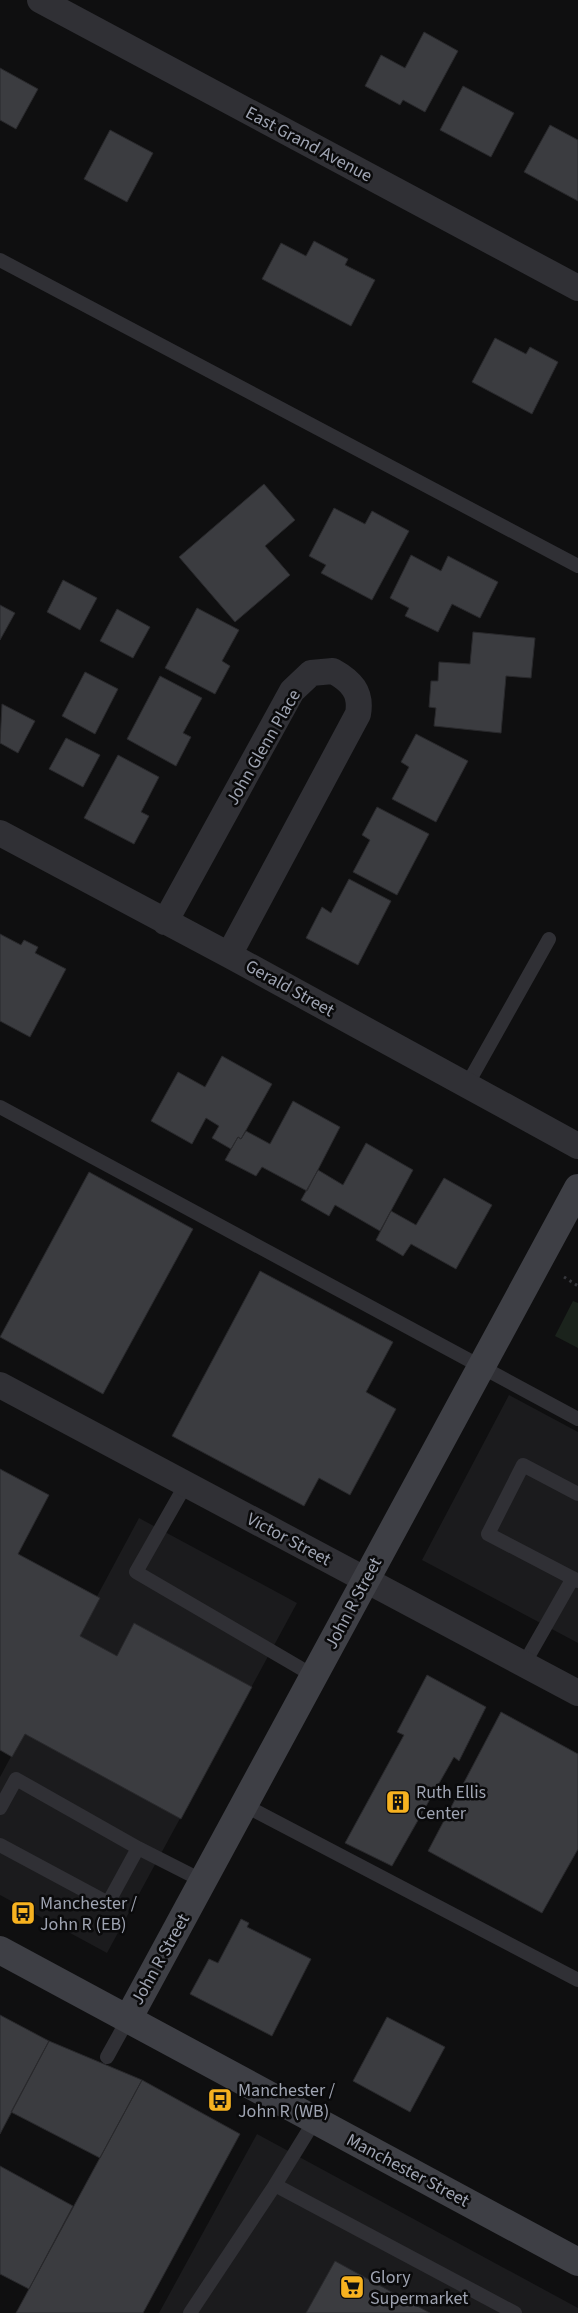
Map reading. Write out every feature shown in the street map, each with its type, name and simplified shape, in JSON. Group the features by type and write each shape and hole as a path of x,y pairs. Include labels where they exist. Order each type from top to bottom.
{"street":[{"name":"East Grand Avenue","path":"40,0 578,288"},
{"name":"John Glenn Place","path":"165,922 292,691 311,673 334,671 353,686 359,695 358,714 229,955"},
{"name":"Gerald Street","path":"0,834 229,955 578,1146"},
{"name":"John R Street","path":"128,2019 578,1188"},
{"name":"Victor Street","path":"0,1385 578,1693"},
{"name":"Manchester Street","path":"0,1950 578,2262"}],"lane":[{"path":"0,260 578,566"},
{"path":"466,1085 549,939"},
{"path":"0,1107 578,1419"},
{"path":"524,1664 575,1579 488,1534 523,1465 578,1494"},
{"path":"186,1484 136,1572 314,1676"},
{"path":"0,1808 16,1779 138,1848 202,1881"},
{"path":"244,1805 578,1980"},
{"path":"0,1845 108,1904 138,1848"},
{"path":"106,2057 128,2019"},
{"path":"190,2313 315,2120"},
{"path":"274,2185 515,2313"}],"shaded area":[{"path":"573,1301 578,1303 578,1348 555,1336"},
{"path":"509,1395 578,1432 578,1643 422,1560"},
{"path":"139,1518 297,1603 107,1953 0,1895 0,1777"},
{"path":"257,2134 578,2308 578,2313 159,2313"}],"building":[{"path":"424,32 458,51 425,112 403,100 400,105 365,86 381,55 405,68"},
{"path":"0,68 38,89 16,129 0,120"},
{"path":"463,86 514,113 491,157 440,130"},
{"path":"550,125 578,140 578,201 524,172"},
{"path":"110,130 153,153 127,202 84,179"},
{"path":"314,241 348,259 345,265 375,280 351,326 262,279 281,243 306,256"},
{"path":"495,338 526,354 530,347 558,362 532,414 472,382"},
{"path":"264,484 295,520 265,546 290,575 235,622 179,557"},
{"path":"334,508 365,524 372,511 409,531 372,600 321,573 326,565 309,556"},
{"path":"411,555 441,571 448,556 498,582 480,618 452,604 438,632 405,616 409,608 390,598"},
{"path":"63,580 97,598 80,630 47,612"},
{"path":"0,605 15,613 0,640"},
{"path":"197,608 239,630 222,661 230,666 215,694 165,668"},
{"path":"117,609 150,627 133,658 100,641"},
{"path":"473,632 535,638 531,678 506,676 501,733 434,726 436,708 429,707 431,681 438,681 439,662 470,664"},
{"path":"85,672 118,689 95,734 62,716"},
{"path":"160,676 202,698 183,733 191,737 176,766 127,739"},
{"path":"2,704 35,721 18,753 0,743"},
{"path":"416,734 468,761 436,822 392,799 409,767 401,762"},
{"path":"66,738 100,755 83,787 49,769"},
{"path":"118,755 159,777 141,812 149,816 134,844 84,818"},
{"path":"377,807 429,834 397,895 353,872 370,840 362,835"},
{"path":"349,879 391,901 358,965 306,938 322,907 331,913"},
{"path":"0,934 21,945 24,940 38,947 35,953 66,969 30,1037 0,1021"},
{"path":"222,1056 272,1084 241,1139 238,1137 231,1149 212,1138 219,1126 206,1118 192,1144 151,1121 178,1072 205,1087"},
{"path":"293,1101 340,1127 307,1191 262,1167 256,1176 225,1160 238,1137 241,1139 246,1131 270,1144"},
{"path":"366,1143 413,1170 380,1231 335,1205 329,1216 301,1200 318,1170 343,1185"},
{"path":"89,1172 193,1229 103,1394 0,1337"},
{"path":"444,1178 492,1205 456,1269 411,1244 403,1256 376,1240 391,1211 416,1225"},
{"path":"260,1271 393,1342 366,1392 396,1409 350,1495 319,1478 304,1506 172,1436"},
{"path":"0,1469 49,1495 18,1554 100,1598 80,1636 117,1656 134,1623 252,1687 181,1819 25,1734 12,1757 0,1750"},
{"name":"Ruth Ellis Center","path":"427,1675 486,1707 459,1761 454,1757 392,1866 345,1843 404,1735 397,1732"},
{"path":"501,1712 578,1754 578,1849 542,1913 428,1851"},
{"path":"241,1919 249,1923 247,1927 311,1959 272,2036 190,1994 209,1959 218,1963"},
{"path":"0,2015 49,2041 0,2134"},
{"path":"387,2017 445,2047 410,2112 353,2081"},
{"path":"49,2041 142,2080 100,2158 11,2112"},
{"path":"142,2080 240,2134 143,2313 16,2313"},
{"path":"0,2166 73,2206 29,2289 0,2274"},
{"name":"Glory Supermarket","path":"335,2261 430,2313 306,2313"}],"place":[{"name":"Ruth Ellis Center","path":"398,1802"},
{"name":"Manchester / John R (EB)","path":"23,1913"},
{"name":"Manchester / John R (WB)","path":"220,2100"},
{"name":"Glory Supermarket","path":"352,2287"}]}
